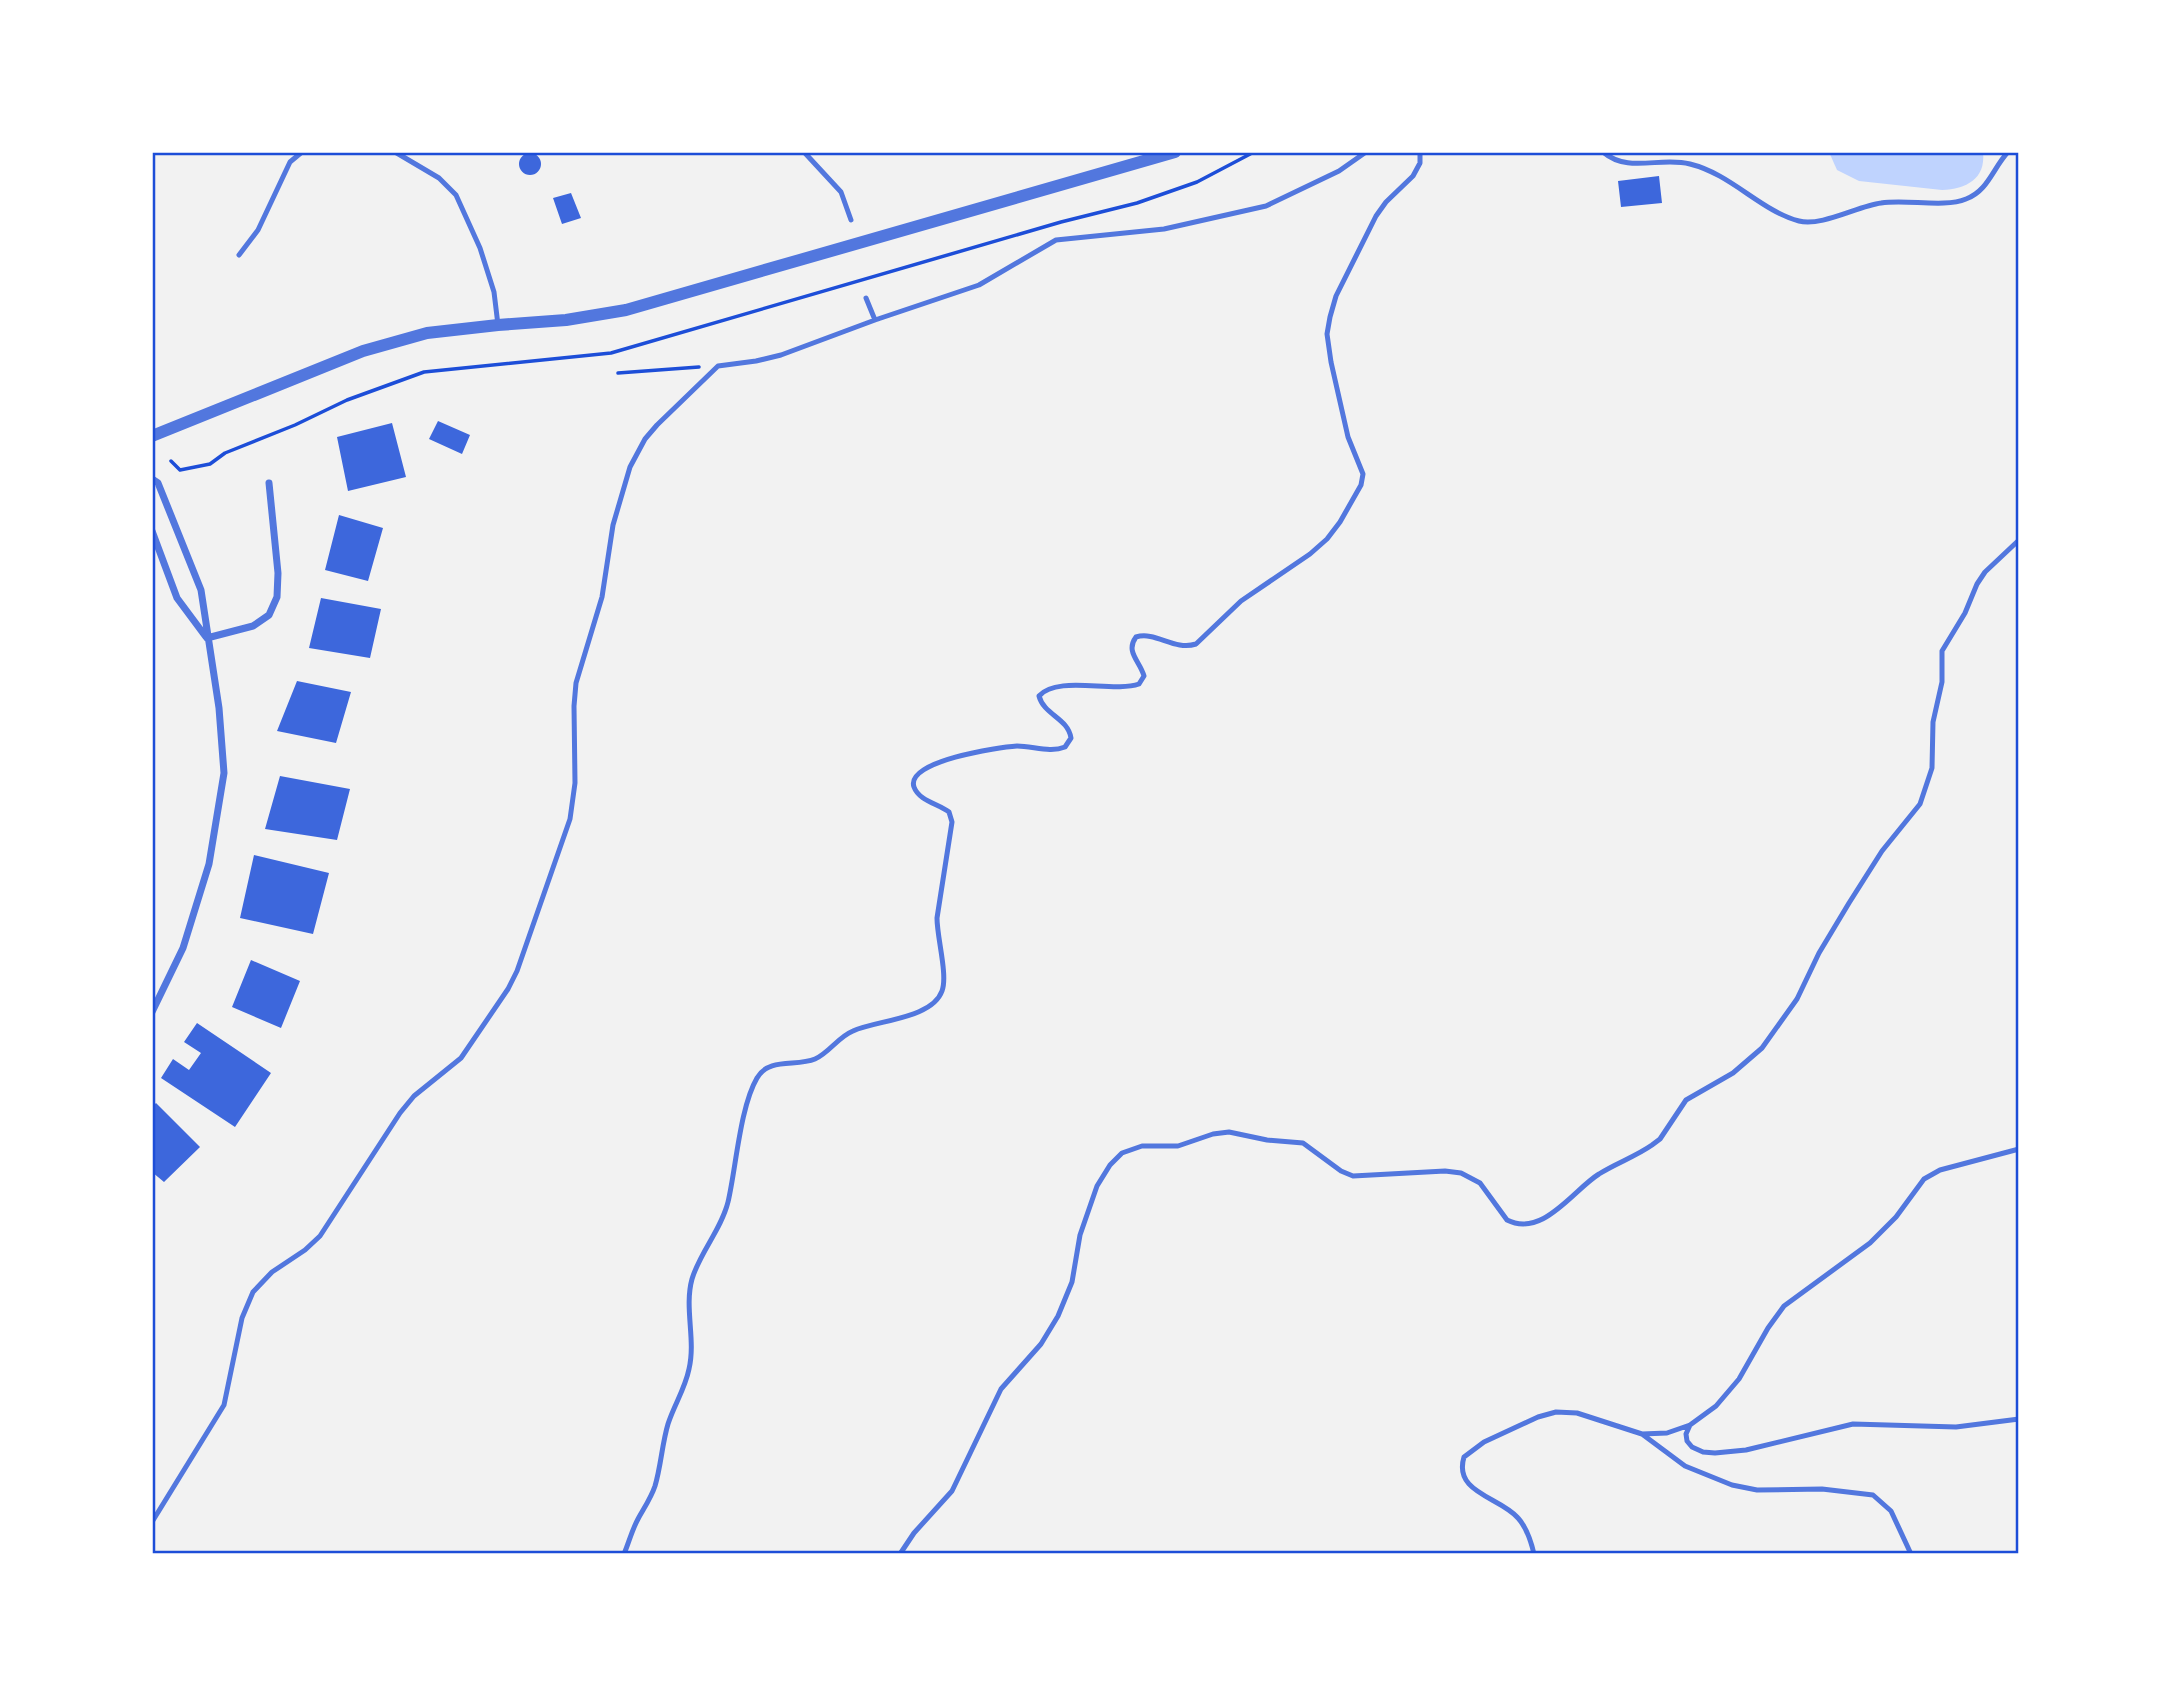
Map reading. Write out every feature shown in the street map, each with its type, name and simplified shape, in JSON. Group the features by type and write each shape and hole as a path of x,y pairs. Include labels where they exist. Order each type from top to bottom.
{"street":[{"path":"152,436 363,351 427,334 566,320 626,310 1175,152"},
{"path":"152,479 158,483 201,590 219,708 224,773 209,864 183,948 152,1012"},
{"path":"207,638 253,626 269,615 277,597 278,573 269,483"},
{"path":"152,531 177,598 207,638"}],"lane":[{"path":"239,256 258,230 290,162 302,152"},
{"path":"396,152 439,178 456,195 480,248 494,292 498,325"},
{"path":"804,152 841,192 850,220"},
{"path":"152,1522 224,1405 242,1318 253,1292 272,1272 320,1236 404,1107 461,1058 512,982 570,819 575,783 574,706 578,677 602,597 610,539 630,467 645,439 657,425 712,371 722,366 781,355 979,285 1056,240 1164,229 1266,206 1339,171 1366,152"},
{"path":"624,1554 654,1489 669,1422 686,1380 692,1345 692,1279 728,1204 744,1123 757,1079 763,1070 773,1065 815,1059 854,1030 926,1008 939,998 943,990 945,977 937,918 951,822 949,812 917,792 915,778 929,765 998,748 1065,747 1071,738 1068,728 1042,705 1039,696 1042,692 1063,687 1120,687 1139,684 1144,676 1132,651 1136,636 1150,635 1186,646 1196,644 1241,601 1310,554 1334,531 1361,485 1363,474 1348,437 1331,362 1327,334 1329,317 1336,296 1376,216 1386,202 1413,176 1420,163 1420,152"},
{"path":"1603,152 1614,160 1627,164 1670,160 1700,167 1715,173 1782,214 1807,222 1882,203 1952,202 1966,199 1984,187 2008,152"},
{"path":"866,298 875,320"},
{"path":"900,1554 914,1533 952,1490 1001,1389 1041,1344 1058,1316 1072,1282 1080,1235 1097,1186 1110,1165 1122,1153 1142,1146 1178,1146 1221,1132 1298,1142 1353,1176 1445,1171 1461,1173 1480,1184 1507,1220 1525,1224 1558,1210 1597,1175 1652,1145 1660,1139 1686,1100 1751,1060 1790,1011 1819,953 1849,903 1882,851 1924,795 1932,768 1933,722 1942,682 1942,651 1985,572 2019,540"},
{"path":"1642,1434 1667,1433 1690,1425 1716,1406 1740,1379 1768,1328 1784,1306 1870,1243 1896,1217 1924,1178 1940,1170 2019,1149"},
{"path":"1534,1554 1519,1518 1504,1505 1468,1484 1463,1477 1461,1466 1464,1457 1492,1438 1556,1412 1577,1413 1642,1434 1685,1466 1732,1485 1757,1490 1822,1489 1873,1495 1891,1511 1911,1554"},
{"path":"1690,1425 1686,1434 1692,1447 1715,1453 1746,1450 1863,1422 1956,1427 2019,1419"}],"path":[{"path":"172,461 180,470 210,464 225,453 295,425 347,400 424,372 611,353 1061,222 1137,203 1198,182 1254,152"},
{"path":"618,373 722,366"}],"water":[{"path":"1829,152 1983,152 1983,161 1978,176 1973,181 1942,190 1859,181 1837,170"}],"building":[{"path":"530,153 538,156 541,164 538,172 530,175 522,172 519,164 522,156"},
{"path":"1659,176 1662,203 1621,207 1618,181"},
{"path":"571,193 581,218 562,224 553,198"},
{"path":"438,421 470,435 462,454 429,439"},
{"path":"392,423 406,477 348,491 337,437"},
{"path":"339,515 383,528 368,581 325,570"},
{"path":"321,598 381,609 370,658 309,648"},
{"path":"297,681 351,692 336,743 277,731"},
{"path":"280,776 350,789 337,840 265,829"},
{"path":"254,855 329,873 313,934 240,918"},
{"path":"251,960 300,981 281,1028 232,1007"},
{"path":"197,1023 271,1073 235,1127 161,1078 173,1059 189,1070 201,1053 184,1042"},
{"path":"156,1103 200,1147 164,1182 152,1172 152,1107"}]}
